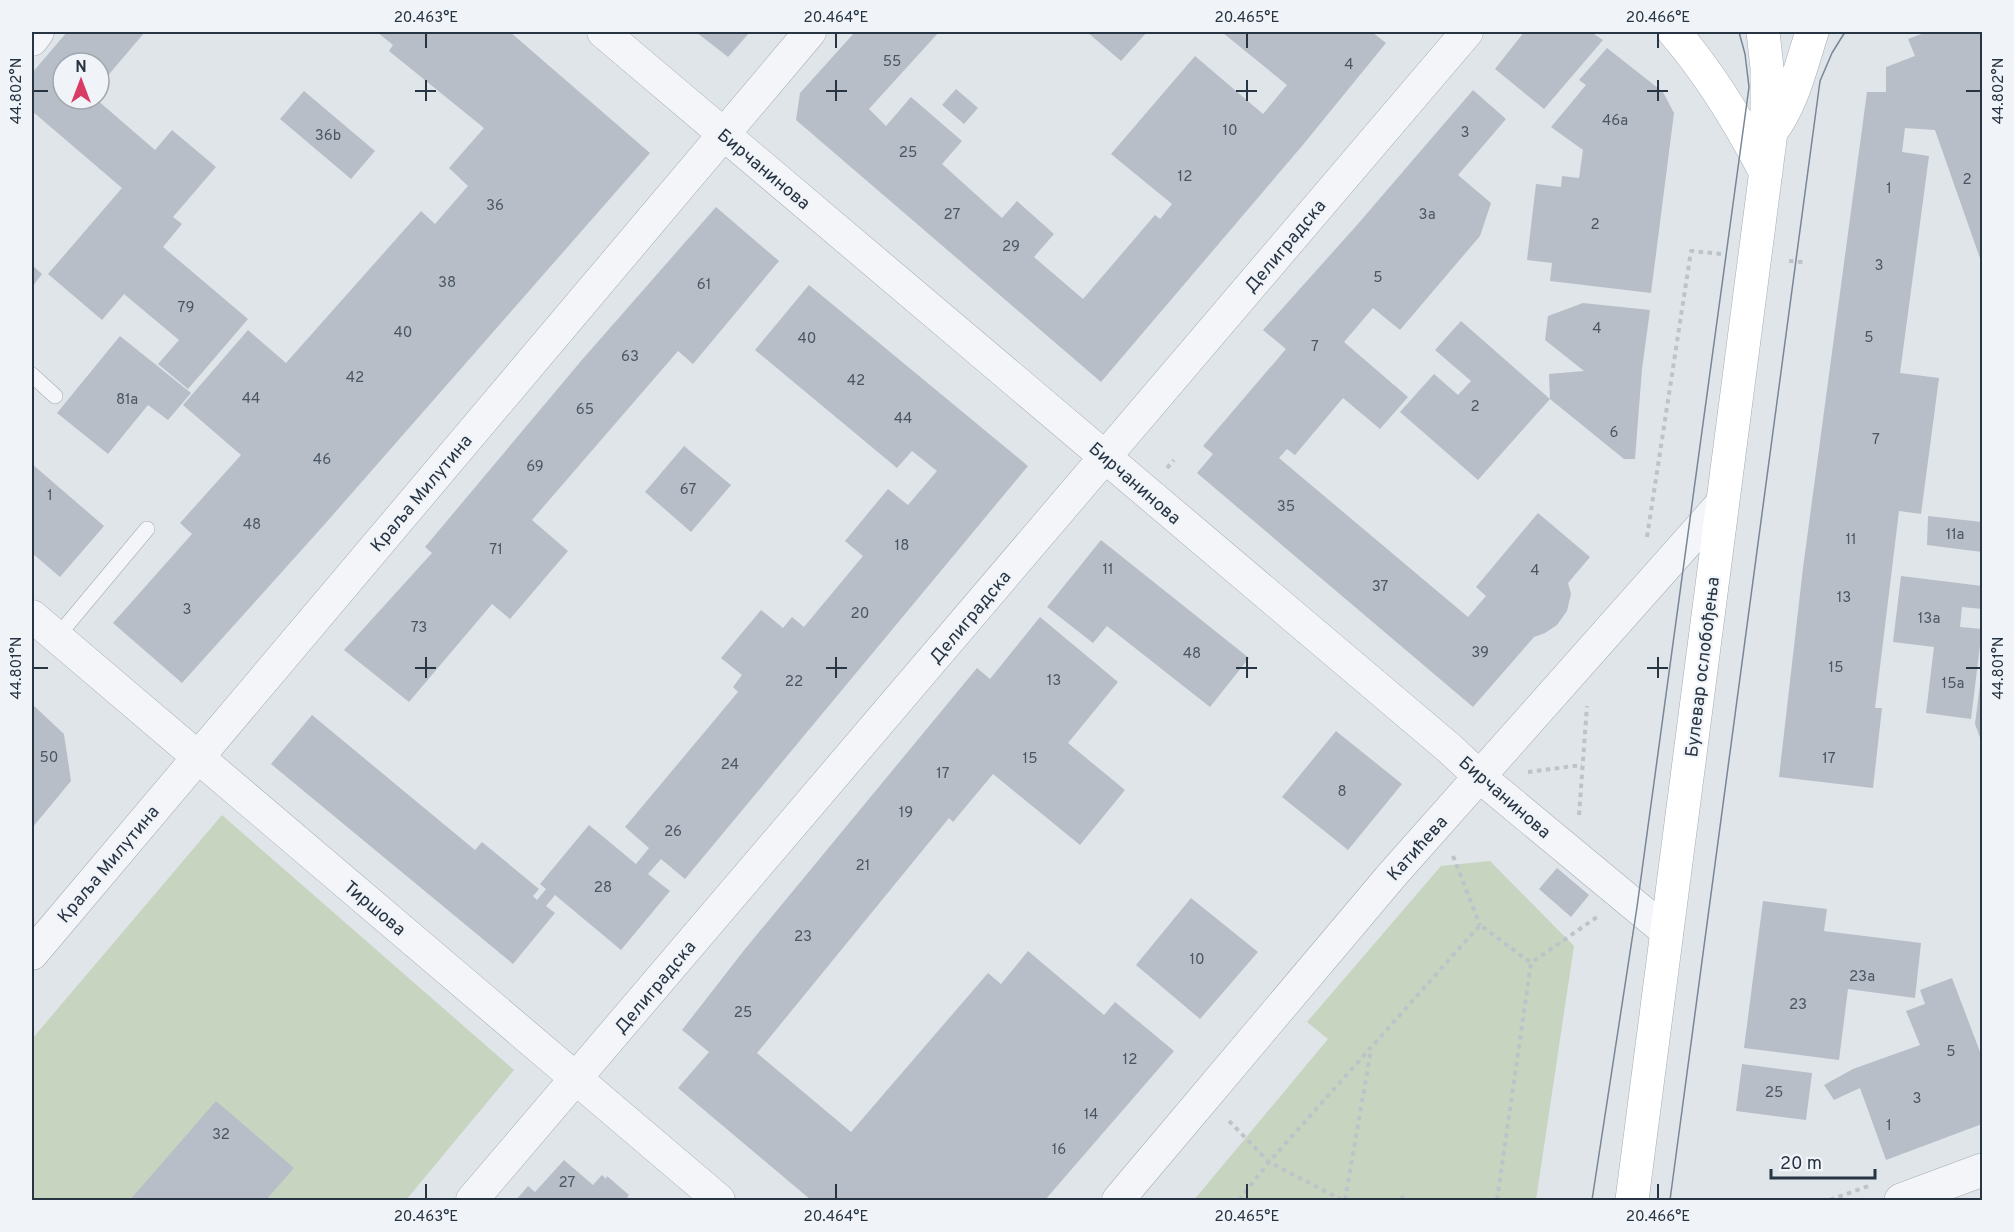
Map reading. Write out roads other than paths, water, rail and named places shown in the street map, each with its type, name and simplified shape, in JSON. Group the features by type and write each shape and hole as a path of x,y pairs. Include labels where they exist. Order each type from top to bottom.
{"main road":[{"path":"1674,32 1699,60 1732,111 1766,173"},
{"name":"Булевар ослобођења","path":"1632,1200 1771,132 1767,116 1767,68 1763,32"},
{"name":"Булевар ослобођења","path":"1771,132 1782,117 1788,103 1812,32"}],"street":[{"path":"32,40 38,32"},
{"name":"Бирчанинова","path":"603,32 1480,777 1667,932"},
{"name":"Краља Милутина","path":"32,954 810,32"},
{"name":"Делиградска","path":"472,1200 1467,32"},
{"name":"Катићева","path":"1118,1200 1392,875 1723,502"},
{"name":"Тиршова","path":"32,616 719,1200"},
{"path":"1901,1200 1983,1170"}],"lane":[{"path":"32,375 55,396"},
{"path":"56,638 147,529"}],"tram line":[{"path":"1592,1200 1637,907 1749,87 1745,54 1739,32"},
{"path":"1670,1200 1820,81 1832,53 1845,32"}]}
